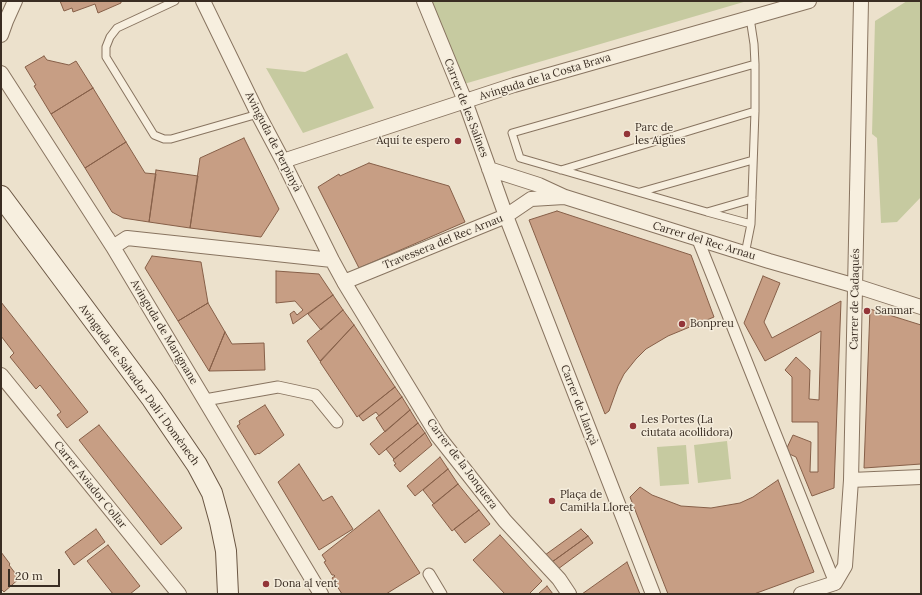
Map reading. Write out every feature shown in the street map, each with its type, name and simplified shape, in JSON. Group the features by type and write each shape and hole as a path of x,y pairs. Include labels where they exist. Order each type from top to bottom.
{"main road":[{"name":"Avinguda de Salvador Dalí i Domènech","path":"1,196 152,398 197,465 212,493 220,522 226,551 228,594"}],"street":[{"path":"1,35 15,1"},
{"name":"Avinguda de Perpinyà","path":"203,1 258,114 344,282"},
{"name":"Carrer de les Salines","path":"424,1 465,101 506,216"},
{"name":"Avinguda de la Costa Brava","path":"283,161 514,85 809,1"},
{"name":"Carrer de Cadaqués","path":"837,588 845,566 851,480 861,1"},
{"name":"Avinguda de Marignane","path":"1,73 113,247 322,594"},
{"name":"Carrer del Rec Arnau","path":"489,169 538,185 564,197 698,240 921,306"},
{"name":"Travessera del Rec Arnau","path":"344,282 506,216 531,199 564,197"},
{"name":"Carrer de Llançà","path":"506,216 653,594"},
{"path":"113,247 128,238 332,260"},
{"path":"698,240 837,588 801,594"},
{"name":"Carrer de la Jonquera","path":"344,282 438,436 505,521 559,579 569,594"},
{"name":"Carrer Aviador Collar","path":"1,375 179,594"},
{"path":"205,400 278,387 315,395 337,422"},
{"path":"851,480 921,477"},
{"path":"429,574 441,594"}],"lane":[{"path":"174,1 116,28 106,47 106,57 154,135 164,140 171,139 258,114"},
{"path":"745,254 751,224 755,111 754,44 750,18"},
{"path":"751,224 520,158 512,133 755,64"},
{"path":"561,170 755,111"},
{"path":"639,192 753,160"},
{"path":"707,212 752,199"}],"green space":[{"path":"432,1 747,1 464,84"},
{"path":"907,1 921,1 921,197 897,222 881,223 877,138 872,134 875,21"},
{"path":"347,53 374,108 303,133 266,68 305,72"},
{"path":"727,441 731,479 698,483 694,445"},
{"path":"686,445 689,484 660,486 657,447"}],"building":[{"path":"60,1 121,1 121,3 98,13 95,4 73,12 72,8 64,11"},
{"path":"44,56 47,60 69,65 76,61 93,88 51,114 34,86 36,85 25,67"},
{"path":"93,88 126,142 85,168 51,114"},
{"path":"244,138 279,209 261,237 190,228 200,158"},
{"path":"126,142 145,173 156,174 149,222 123,218 112,212 85,168"},
{"path":"369,163 449,186 465,222 359,268 318,187 339,174 340,176"},
{"path":"156,170 198,176 190,228 149,222"},
{"path":"557,211 691,255 714,317 668,336 646,349 624,374 609,411 605,414 529,220"},
{"path":"152,256 201,262 208,303 178,321 145,268"},
{"path":"276,271 319,274 333,295 293,324 290,314 294,311 297,315 303,310 295,301 276,303"},
{"path":"763,276 780,283 764,322 772,338 841,301 834,488 812,496 796,457 785,452 793,435 811,442 810,472 818,472 818,422 792,422 792,377 785,370 796,357 810,370 809,399 819,400 821,331 765,361 744,323"},
{"path":"333,295 343,310 321,330 308,314"},
{"path":"1,302 88,412 67,428 57,415 61,412 40,385 36,389 10,357 14,353 1,336"},
{"path":"208,303 225,332 209,371 178,321"},
{"path":"870,309 921,325 921,464 864,468"},
{"path":"343,310 354,325 320,361 307,341"},
{"path":"354,325 395,387 357,417 320,362"},
{"path":"225,332 232,344 264,343 265,370 209,371"},
{"path":"395,387 402,397 379,416 376,412 363,421 359,416"},
{"path":"402,397 410,410 385,432 376,418"},
{"path":"265,405 284,435 259,454 258,453 255,455 237,426 240,424 239,421"},
{"path":"410,410 418,423 379,455 370,444"},
{"path":"418,423 425,433 394,459 386,449"},
{"path":"99,425 182,528 161,545 79,440"},
{"path":"425,433 432,445 400,472 394,465 396,464 393,460"},
{"path":"440,457 448,469 415,496 407,486"},
{"path":"299,464 323,501 332,496 353,529 319,550 278,482"},
{"path":"448,469 458,484 434,504 423,490"},
{"path":"778,480 814,572 754,594 668,594 630,497 640,487 652,495 681,506 711,508 740,503 753,497"},
{"path":"458,484 479,510 452,531 432,505"},
{"path":"379,510 420,573 386,594 342,594 332,578 335,576 332,575 324,562 326,561 322,555"},
{"path":"479,510 490,524 465,543 454,529"},
{"path":"96,529 105,542 74,565 65,552"},
{"path":"581,529 588,536 552,562 545,555"},
{"path":"500,535 542,581 529,594 505,594 473,560"},
{"path":"588,536 593,543 558,569 552,562"},
{"path":"108,545 140,586 130,594 113,594 87,561"},
{"path":"1,552 15,573 17,571 21,577 4,592 1,589"},
{"path":"627,562 640,594 582,594"},
{"path":"547,586 553,594 538,594"}],"place":[{"name":"Parc de les Aigües","path":"627,134"},
{"name":"Aquí te espero","path":"458,141"},
{"name":"Sanmar","path":"867,311"},
{"name":"Bonpreu","path":"682,324"},
{"name":"Les Portes (La ciutata acollidora)","path":"633,426"},
{"name":"Plaça de Camil·la Lloret","path":"552,501"},
{"name":"Dona al vent","path":"266,584"}]}
